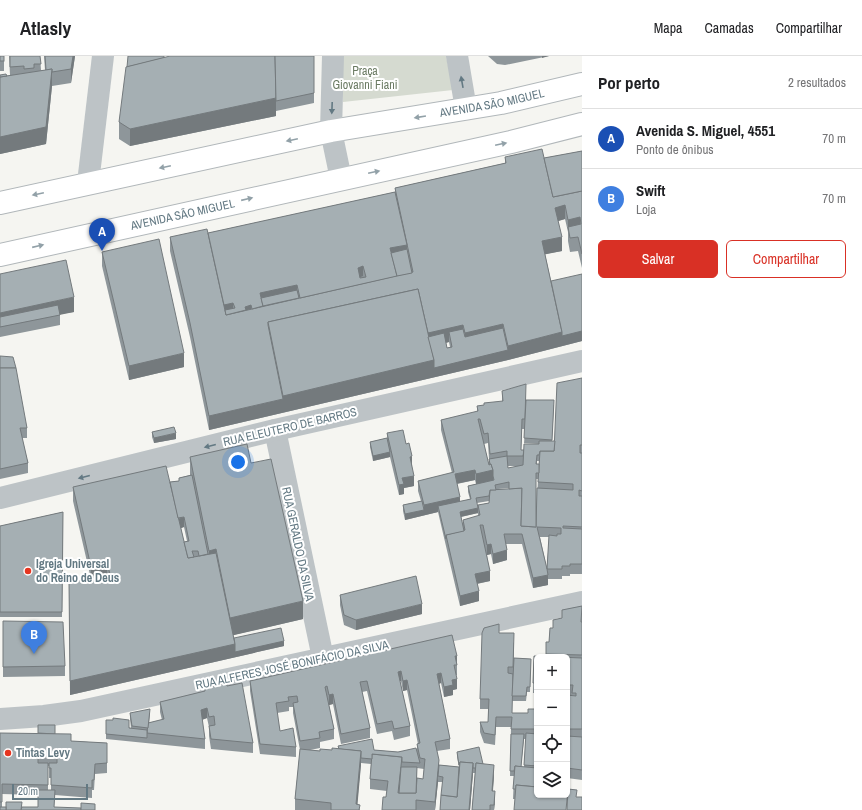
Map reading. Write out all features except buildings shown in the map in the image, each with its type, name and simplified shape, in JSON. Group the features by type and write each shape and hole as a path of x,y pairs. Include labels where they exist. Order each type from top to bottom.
{"main road":[{"name":"AVENIDA SÃO MIGUEL","path":"0,202 331,131 502,103 582,84"},
{"name":"AVENIDA SÃO MIGUEL","path":"0,255 582,124"}],"street":[{"path":"88,183 103,56"},
{"path":"333,56 331,131 341,179"},
{"path":"457,56 466,109"},
{"name":"RUA ELEUTERO DE BARROS","path":"0,498 275,430 582,362"},
{"name":"RUA GERALDO DA SILVA","path":"275,430 323,658"},
{"name":"RUA ALFERES JOSÉ BONIFÁCIO DA SILVA","path":"0,719 44,716 82,711 582,602"}],"green space":[{"name":"Praça Giovanni Fiani","path":"342,56 446,56 453,90 343,102"}],"place":[{"name":"Avenida S. Miguel, 4551","path":"102,251"},
{"name":"Igreja Universal do Reino de Deus","path":"28,571"},
{"name":"Swift","path":"34,654"},
{"name":"Tintas Levy","path":"8,753"}]}
